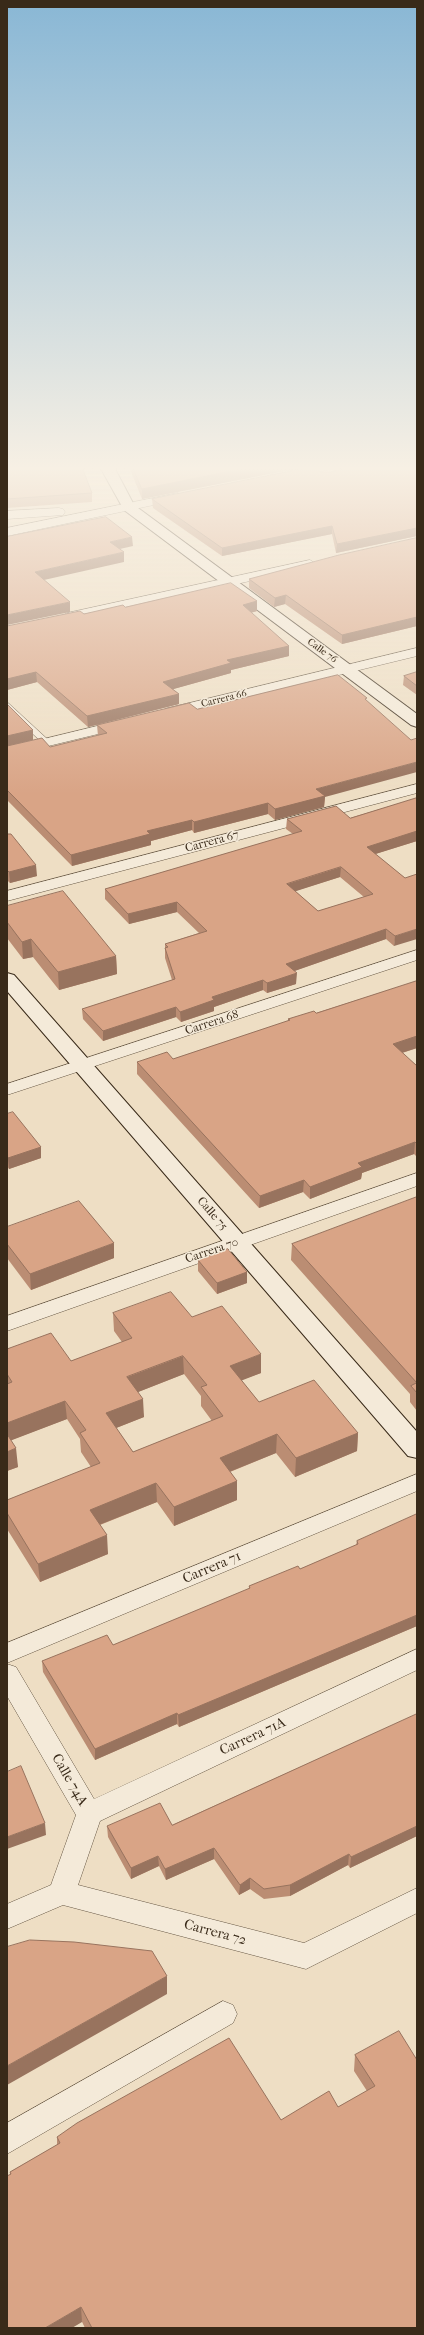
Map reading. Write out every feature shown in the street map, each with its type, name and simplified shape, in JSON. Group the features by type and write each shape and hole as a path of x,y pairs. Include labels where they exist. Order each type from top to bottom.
{"street":[{"name":"Calle 76","path":"220,576 417,722"},
{"path":"53,620 255,576"},
{"name":"Carrera 66","path":"154,716 417,652"},
{"path":"7,752 138,720"},
{"name":"Carrera 67","path":"7,896 417,788"},
{"name":"Carrera 68","path":"7,1090 417,955"},
{"name":"Calle 75","path":"7,978 417,1449"},
{"name":"Carrera 70","path":"7,1324 417,1179"},
{"name":"Carrera 71","path":"7,1653 417,1482"},
{"name":"Carrera 71A","path":"89,1814 417,1659"},
{"name":"Calle 74A","path":"7,1674 89,1814 62,1893"},
{"path":"7,1916 62,1893"},
{"name":"Carrera 72","path":"62,1893 306,1956 417,1900"},
{"path":"7,2139 224,2014"}],"lane":[{"path":"7,706 46,742"}],"building":[{"path":"7,576 40,576 70,602 7,615"},
{"path":"260,576 417,576 417,617 342,635 286,595 275,598 249,579"},
{"path":"231,583 257,601 243,605 289,646 227,660 231,663 163,682 179,694 87,716 36,672 7,679 7,626 80,611 84,614 123,605 125,607"},
{"path":"417,672 417,686 404,676"},
{"path":"338,675 367,698 365,699 411,740 417,738 417,762 316,789 325,796 275,809 268,803 194,822 192,820 147,831 150,834 71,855 7,790 7,746 42,738 50,747 107,733 97,725 189,703 197,709"},
{"path":"7,704 33,730 7,736"},
{"path":"417,798 417,831 367,847 405,878 417,874 417,929 395,936 386,929 286,964 297,973 267,983 263,980 212,997 214,1000 180,1012 176,1007 103,1031 82,1009 175,979 165,948 168,947 165,944 207,931 177,902 128,914 105,889 302,831 287,819 336,806 350,818","holes":["341,867 373,894 318,911 287,884"]},
{"path":"7,834 11,834 36,865 9,872 7,870"},
{"path":"63,891 116,956 58,972 31,939 22,942 7,922 7,906"},
{"path":"417,981 417,1036 393,1044 417,1066 417,1144 415,1142 358,1163 362,1167 310,1187 304,1180 260,1196 137,1062 167,1052 173,1059 290,1020 288,1019 314,1011 316,1013"},
{"path":"13,1112 41,1147 8,1158 7,1114"},
{"path":"417,1197 417,1383 292,1244"},
{"path":"79,1201 114,1243 30,1274 7,1244 7,1227"},
{"path":"228,1249 247,1272 217,1283 198,1260"},
{"path":"171,1292 192,1317 222,1306 261,1354 230,1366 259,1402 314,1380 358,1433 296,1458 277,1434 220,1458 237,1481 174,1507 156,1483 90,1510 107,1535 38,1564 7,1513 7,1500 100,1463 80,1433 86,1430 65,1401 7,1423 7,1384 12,1382 7,1374 7,1349 51,1333 71,1361 132,1338 113,1313","holes":["183,1356 207,1385 201,1387 223,1416 133,1452 106,1413 143,1399 127,1377"]},
{"path":"417,1383 417,1393 411,1386"},
{"path":"7,1434 16,1448 7,1452"},
{"path":"417,1514 417,1615 178,1715 177,1713 95,1749 42,1661 107,1635 113,1645 250,1588 249,1586 298,1566 300,1569 358,1544 357,1541"},
{"path":"417,1714 417,1826 351,1857 349,1854 290,1885 264,1889 250,1878 240,1885 214,1848 165,1869 158,1856 131,1868 107,1826 160,1803 172,1825"},
{"path":"21,1766 45,1823 7,1837 7,1772"},
{"path":"30,1940 74,1942 152,1951 167,1976 7,2066 7,1947"},
{"path":"399,2031 417,2060 417,2328 92,2328 81,2307 45,2328 7,2328 7,2176 11,2174 10,2172 60,2143 57,2137 77,2123 229,2038 281,2120 329,2091 338,2107 375,2086 355,2055"}]}
